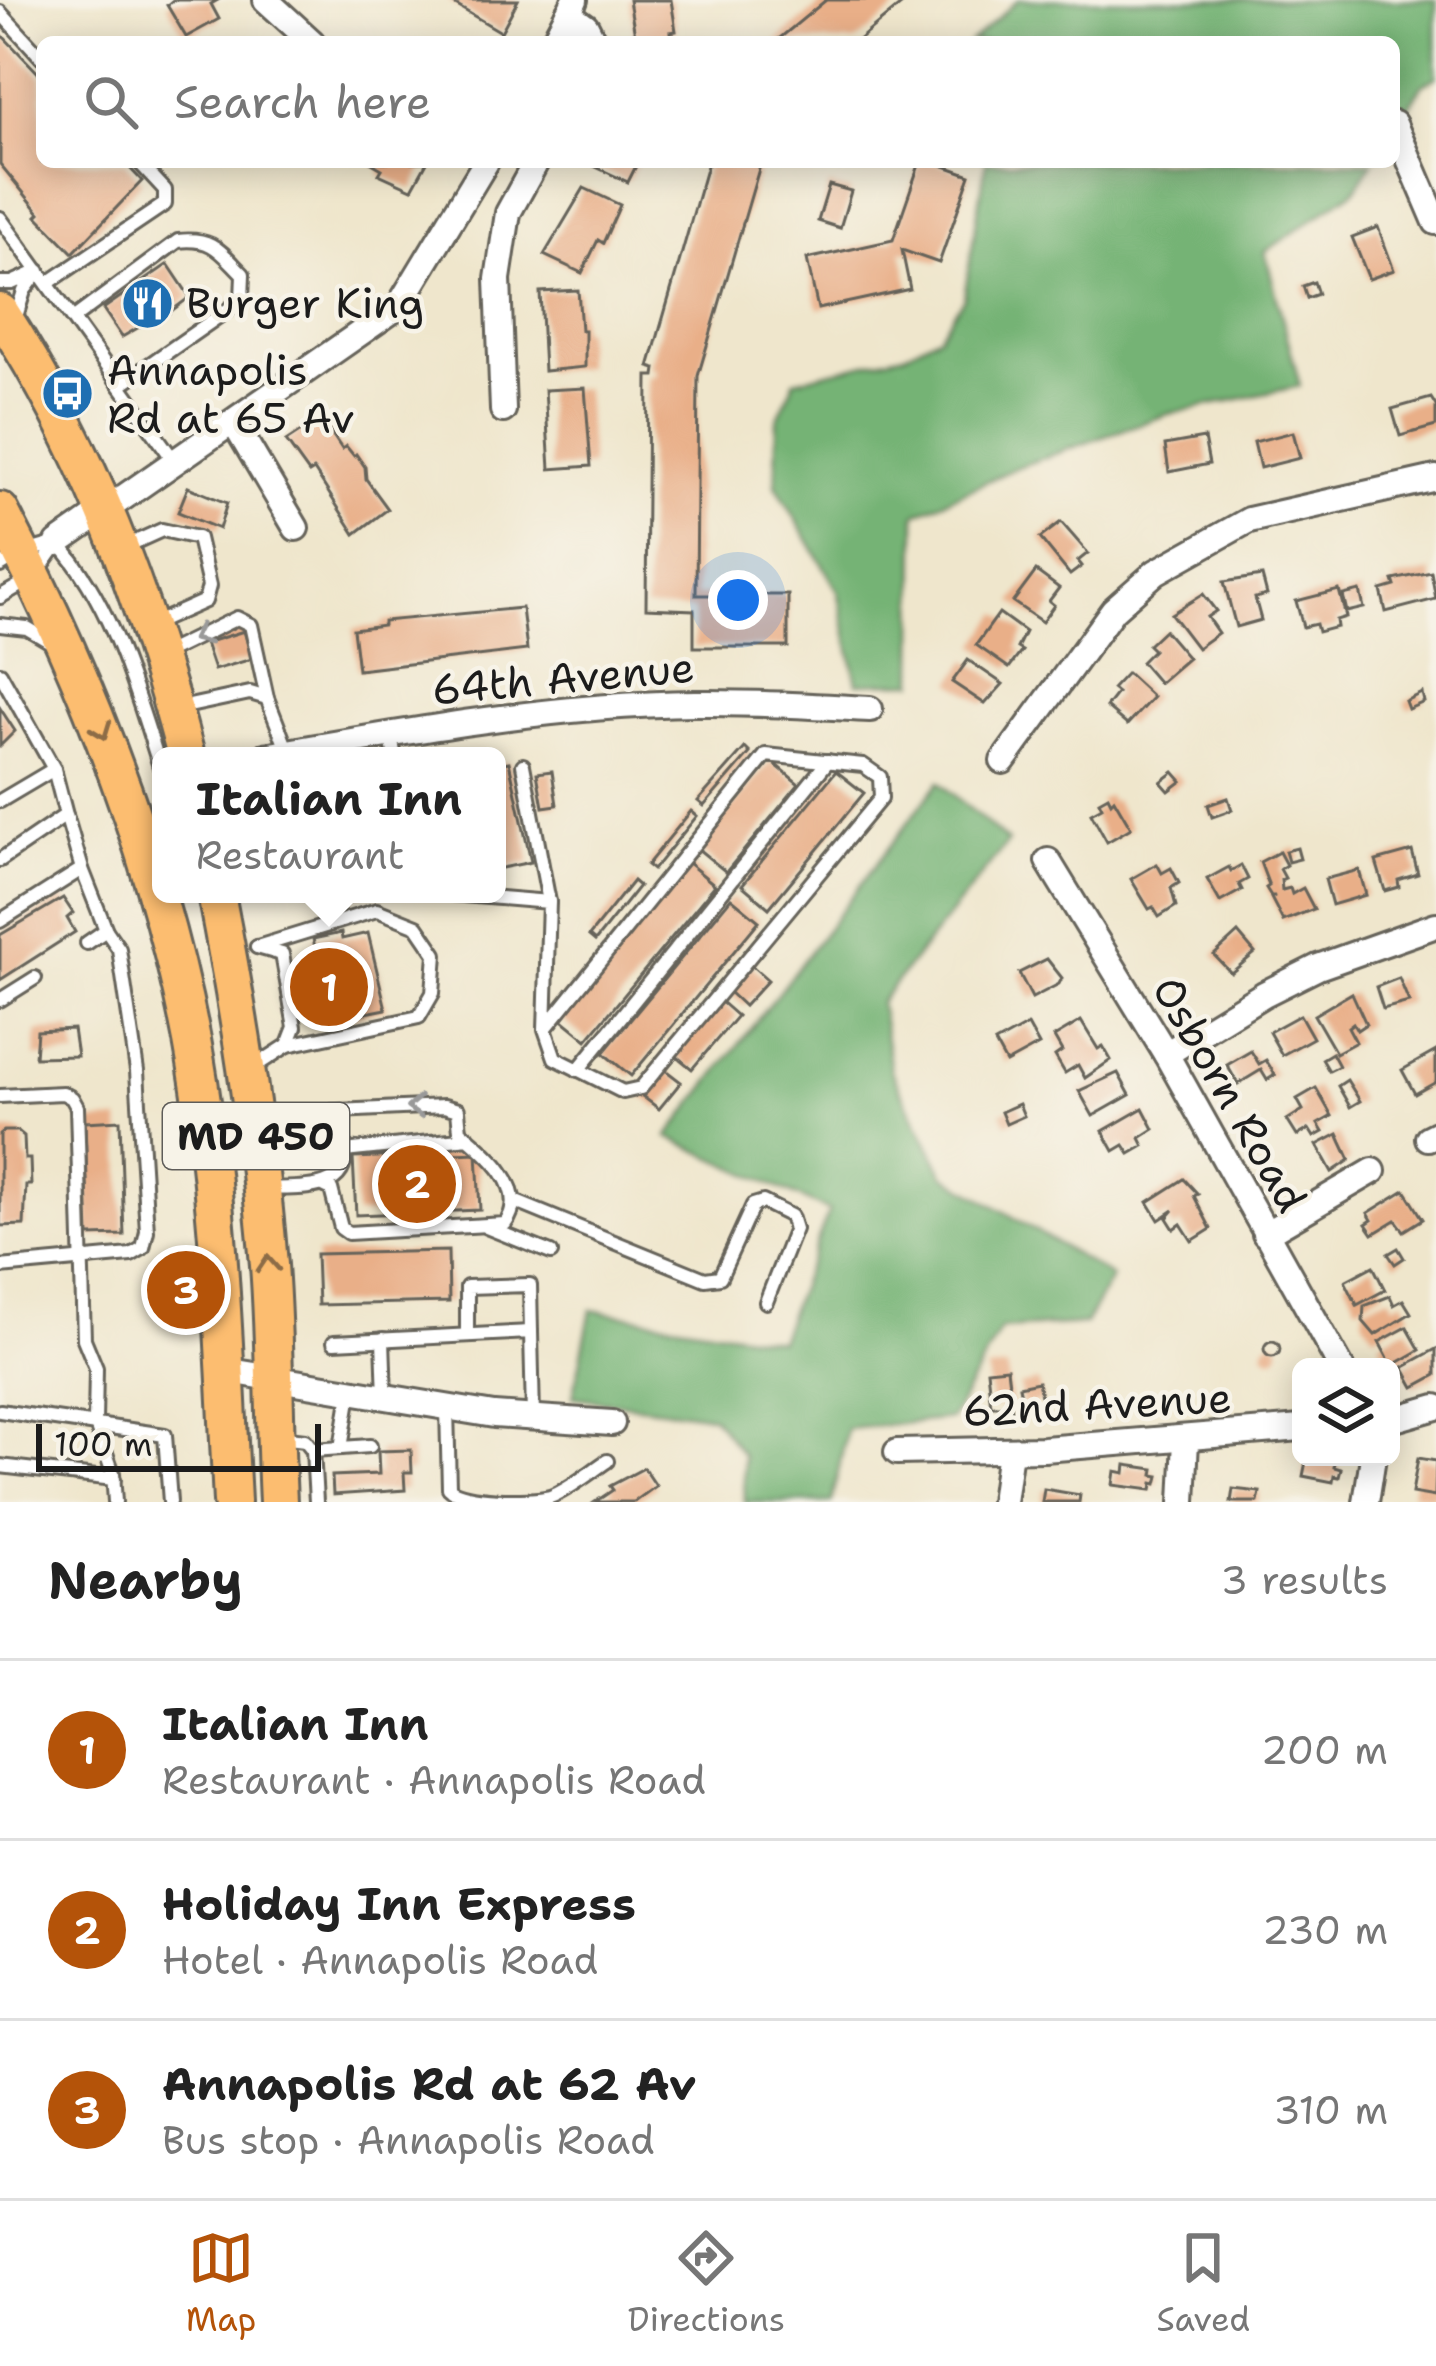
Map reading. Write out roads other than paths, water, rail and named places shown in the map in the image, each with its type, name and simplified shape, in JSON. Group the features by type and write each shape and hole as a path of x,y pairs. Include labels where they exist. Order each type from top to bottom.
{"main road":[{"path":"6,321 68,426 106,511 153,642 184,747"},
{"name":"MD 450","path":"0,511 19,565 74,664 152,879"},
{"name":"MD 450","path":"158,903 191,1039 208,1143 232,1502"},
{"name":"MD 450","path":"221,903 242,947 248,1071 262,1189 278,1502"},
{"path":"224,1370 248,1402 253,1502"}],"street":[{"path":"266,0 305,36"},
{"path":"556,36 572,7 592,36"},
{"path":"1400,138 1436,222"},
{"path":"58,543 399,306 483,168"},
{"path":"503,410 498,279 508,213 533,168"},
{"path":"470,194 508,213"},
{"path":"234,424 296,528"},
{"path":"1003,761 1113,610 1156,572 1249,520 1436,478"},
{"name":"64th Avenue","path":"392,745 640,706 870,709"},
{"name":"Osborn Road","path":"1048,861 1166,1054 1336,1358"},
{"path":"1166,1054 1318,967 1436,925"},
{"path":"1265,1234 1373,1172"},
{"path":"224,1370 447,1408 612,1423"},
{"path":"1400,1417 1436,1407"},
{"name":"62nd Avenue","path":"898,1452 1010,1451 1292,1429"},
{"path":"1183,1502 1186,1440"},
{"path":"1003,1502 1010,1451"},
{"path":"1366,1502 1372,1466"}],"lane":[{"path":"0,13 36,52"},
{"path":"48,284 165,204 165,190 145,168"},
{"path":"0,218 176,464"},
{"path":"74,318 178,241 199,238 214,245 242,274 242,301 120,385"},
{"path":"0,283 39,271"},
{"path":"6,321 39,271"},
{"path":"121,549 162,530 199,538 209,586 205,601 153,642"},
{"path":"0,597 19,565 58,543"},
{"path":"19,565 58,543"},
{"path":"58,543 79,567 98,601 154,747"},
{"path":"153,642 237,618 251,625 276,747"},
{"path":"0,625 27,628 52,642 74,664"},
{"path":"0,673 55,769 82,869 106,930 119,949 137,1071 147,1231 143,1248 131,1255 0,1267"},
{"path":"174,710 250,693 267,698"},
{"path":"524,765 548,902 545,1029 555,1058 623,1092 641,1088 880,798 880,777 863,765 766,755 545,1029"},
{"path":"578,1070 828,761"},
{"path":"0,801 55,769"},
{"path":"0,860 66,815"},
{"path":"0,921 82,869"},
{"path":"506,898 548,902"},
{"path":"242,947 377,910 417,926 436,954 433,993 419,1017 288,1046 248,1071"},
{"path":"87,943 106,930"},
{"path":"242,947 282,954 295,1027 288,1046"},
{"path":"0,1000 35,978"},
{"path":"0,1096 63,1094 77,1107 84,1339 96,1368 95,1422 114,1479 115,1502"},
{"path":"325,1186 331,1190 341,1228 348,1233 505,1224 512,1215 511,1185 469,1138 460,1131 458,1110 444,1106 316,1112 312,1136 323,1148 344,1150 469,1138"},
{"path":"262,1189 325,1186 339,1175 344,1150"},
{"path":"514,1201 705,1279 720,1277 753,1205 764,1202 791,1216 795,1229 766,1302"},
{"path":"485,1227 551,1253"},
{"path":"467,1335 467,1287 530,1285 533,1418"},
{"path":"334,1342 531,1332"},
{"path":"383,1339 385,1398"},
{"path":"341,1448 350,1393"},
{"path":"447,1408 449,1488 455,1496 547,1499 607,1461"},
{"path":"0,1411 165,1435 170,1502"},
{"path":"275,1436 305,1440 314,1450 316,1502"},
{"path":"314,1450 370,1446"},
{"path":"0,1466 114,1479"}],"place":[{"name":"Burger King","path":"147,303"},
{"name":"Annapolis Rd at 65 Av","path":"68,394"},
{"name":"Italian Inn","path":"329,987"},
{"name":"Holiday Inn Express","path":"417,1184"},
{"name":"Annapolis Rd at 62 Av","path":"186,1290"}]}
